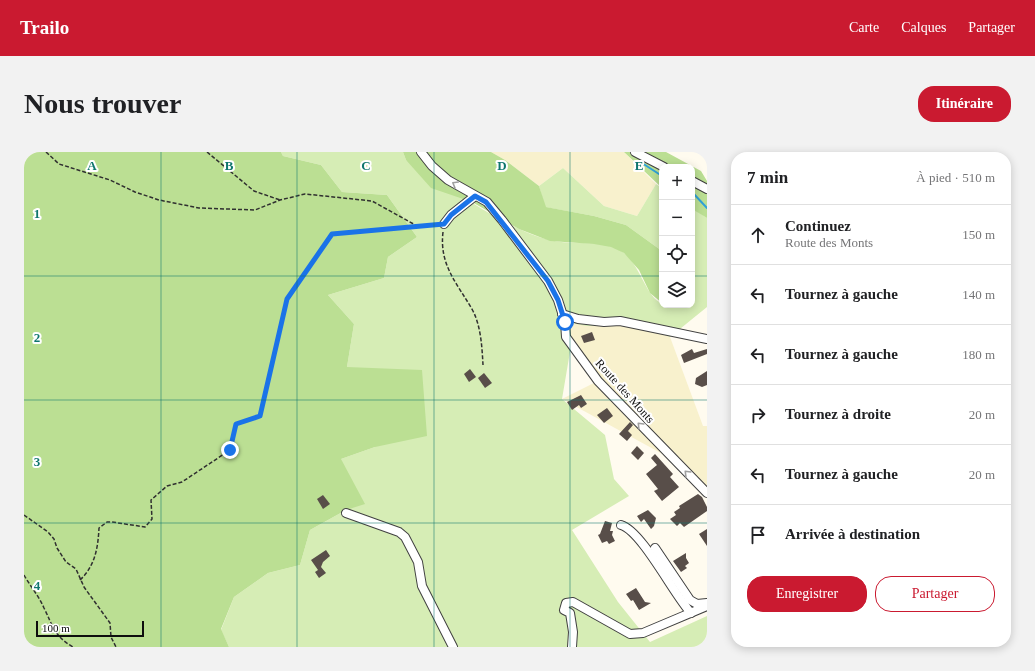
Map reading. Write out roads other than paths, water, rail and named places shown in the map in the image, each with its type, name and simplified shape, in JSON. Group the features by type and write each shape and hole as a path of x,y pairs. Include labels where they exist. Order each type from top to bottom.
{"street":[{"name":"Route des Monts","path":"422,152 432,166 448,180 486,202 548,281 558,300 566,337 598,381 707,493"},
{"path":"636,152 659,164"},
{"path":"695,183 707,189"},
{"path":"444,224 451,215 475,196"},
{"path":"562,314 578,320 604,322 620,321 707,339"},
{"path":"346,513 399,532 405,537 418,562 422,586 453,647"},
{"path":"621,525 627,526 644,547 691,613"},
{"path":"655,548 690,600 697,604 707,602"},
{"path":"572,647 573,632 570,613 564,610 566,603 573,602 630,634 644,633 707,606"}],"waterway":[{"path":"642,159 642,163 659,174"},
{"path":"695,195 707,208"}]}
